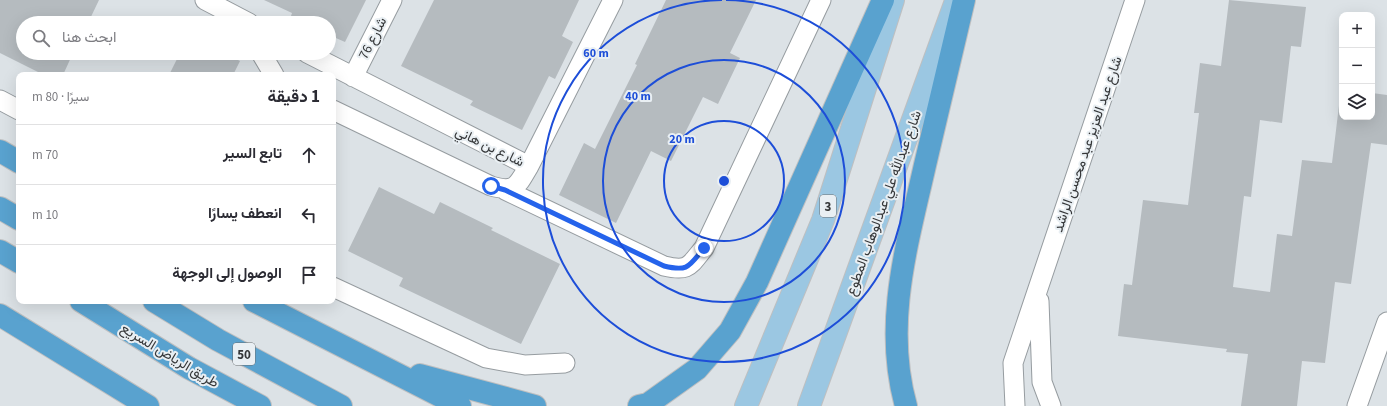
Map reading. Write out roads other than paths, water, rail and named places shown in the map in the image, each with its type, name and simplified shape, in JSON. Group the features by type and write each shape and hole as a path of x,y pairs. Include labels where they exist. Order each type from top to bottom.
{"highway":[{"path":"639,406 648,404 698,369 730,331 757,282 883,0"},
{"path":"906,406 900,385 895,336 900,280 964,0"},
{"path":"0,150 16,160"},
{"path":"0,208 16,217"},
{"path":"0,251 16,260"},
{"name":"طريق الرياض السريع","path":"86,304 189,368 260,406"},
{"name":"50","path":"159,304 218,340 339,405"},
{"path":"260,304 460,406"},
{"path":"0,315 148,406"},
{"path":"379,364 535,406"}],"main road":[{"name":"3","path":"746,406 823,220 893,0"},
{"name":"شارع عبدالله علي عبدالوهاب المطوع","path":"809,406 956,0"}],"street":[{"path":"205,0 236,16"},
{"name":"شارع 76","path":"353,77 392,0"},
{"name":"شارع بن هاني","path":"320,60 529,166 613,0"},
{"path":"336,111 491,186 505,190 664,266 679,270 689,266 704,248 821,0"},
{"name":"شارع عبد العزيز عبد محسن الراشد","path":"1016,406 1014,363 1135,0"},
{"path":"265,60 272,72"},
{"path":"0,100 16,108"},
{"path":"505,190 513,188 529,166"},
{"path":"336,288 486,358 525,365 565,363"},
{"name":"شارع عبد العزيز عبد محسن الراشد","path":"1039,288 1042,382 1051,406"},
{"path":"1357,406 1387,322"}]}
